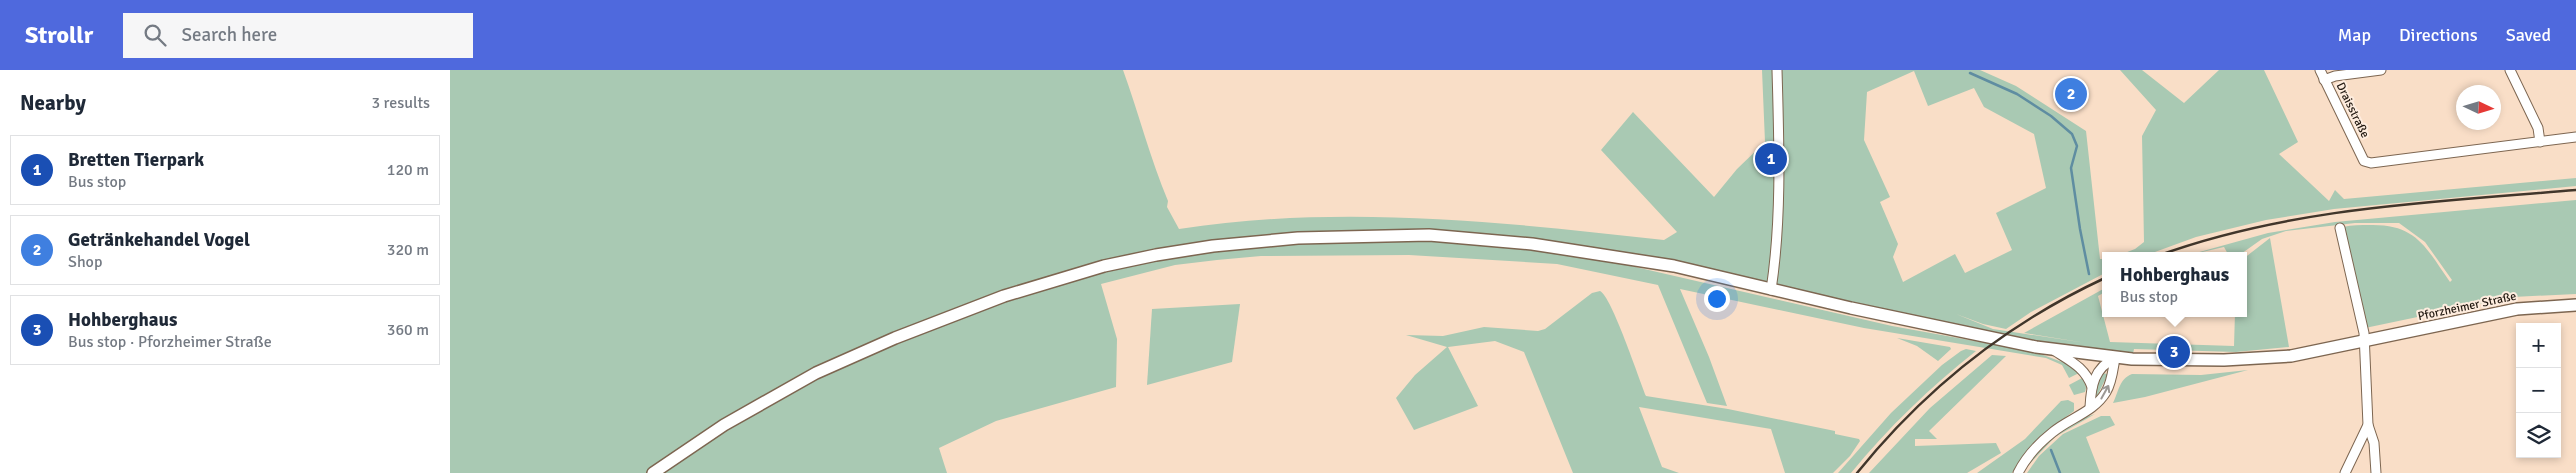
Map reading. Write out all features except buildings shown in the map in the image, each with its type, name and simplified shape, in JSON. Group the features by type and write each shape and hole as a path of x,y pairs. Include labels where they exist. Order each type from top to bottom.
{"main road":[{"name":"Pforzheimer Straße","path":"653,473 724,425 816,374 895,338 1004,296 1104,266 1175,252 1298,238 1429,235 1532,244 1674,266 1913,322 2053,350 2114,358 2224,360 2291,356 2517,309 2576,305"}],"street":[{"path":"1771,290 1775,249 1778,166 1777,70"},
{"name":"Draisstraße","path":"2320,70 2364,161 2371,163 2540,142"},
{"path":"2324,80 2381,70"},
{"path":"2510,70 2538,128 2540,142 2576,137"},
{"path":"2340,228 2365,342 2368,425 2374,443 2376,473"},
{"path":"2053,350 2081,367 2088,376 2092,388"},
{"path":"2090,407 2092,388 2098,370 2104,363 2114,358"},
{"path":"2018,473 2036,448 2054,431 2098,402 2106,391 2114,358"},
{"path":"2345,473 2368,425"}],"green space":[{"path":"450,70 1123,70 1168,201 1167,207 1179,229 1300,218 1422,218 1543,227 1664,240 1677,232 1601,150 1633,112 1714,197 1737,169 1765,142 1762,70 1980,70 2016,86 2086,131 2100,259 2102,259 2102,275 2031,312 2006,329 1983,324 1956,314 1993,329 2086,343 2024,333 2102,290 2102,294 2098,296 2110,342 2234,346 2235,317 2247,317 2247,256 2270,238 2289,347 2236,352 2134,349 2132,359 2115,358 1853,304 1696,265 1540,245 1892,326 2035,352 2073,366 2081,372 2069,378 2062,365 2046,358 1864,328 1680,289 1709,357 1727,406 1707,403 1658,285 1557,264 1409,255 1261,256 1217,260 1175,265 1101,284 1117,339 1116,387 996,421 939,448 947,473 450,473","holes":["1914,71 1928,106 1974,88 1984,107 2034,134 2046,188 1996,213 2012,250 1965,273 1955,254 1903,282 1893,257 1898,244 1880,202 1890,197 1864,140 1867,92"]},
{"path":"2120,70 2142,70 2184,103 2219,70 2264,70 2298,142 2279,154 2329,201 2335,190 2344,199 2576,178 2576,186 2334,209 2266,220 2196,237 2155,252 2127,252 2144,242 2142,136 2156,110"},
{"path":"2576,200 2576,294 2513,297 2365,328 2343,227 2360,225 2386,226 2410,234 2427,249 2450,282 2452,280 2425,242 2399,223 2355,223 2286,231 2262,239 2244,252 2227,252 2224,247 2199,252 2268,233 2335,222"},
{"path":"1600,291 1618,322 1646,396 1728,409 1835,431 1835,434 1859,439 1860,441 1850,456 1833,473 1785,473 1771,429 1639,407 1662,467 1679,473 1573,473 1524,352 1495,341 1448,347 1478,406 1414,430 1396,398 1415,375 1447,347 1406,335 1443,336 1484,327 1538,331 1545,329 1592,293"},
{"path":"1240,304 1232,362 1147,385 1152,309"},
{"path":"1897,338 1950,347 1951,349 1938,361 1917,346"},
{"path":"1966,349 1976,351 1910,409 1851,473 1838,473 1891,413 1942,365"},
{"path":"1992,355 2006,356 1929,431 1937,439 1915,439 1915,446 1996,443 2001,453 1967,473 1869,473 1930,408"},
{"path":"2248,370 2145,397 2113,403 2122,382 2132,374 2201,375"},
{"path":"2100,373 2108,374 2097,396 2093,398"},
{"path":"2084,377 2085,392 2074,395 2069,385"},
{"path":"2068,400 2074,403 2074,411 2056,424 2025,454 2012,473 1977,473 2025,439 2061,401"},
{"path":"2095,414 2055,437 2021,473 2035,453 2053,437 2073,423"},
{"path":"2101,416 2110,416 2115,425 2086,437 2100,473 2027,473 2039,456 2063,434"}],"waterway":[{"path":"1970,73 2017,94 2051,116 2072,134 2077,146 2071,168 2089,274"},
{"path":"2051,450 2060,473"}],"railway":[{"path":"2170,252 2259,227 2311,217 2417,203 2576,190"},
{"path":"1857,473 1910,414 1970,361 2035,316 2102,280"}],"place":[{"name":"Getränkehandel Vogel","path":"2071,94"},
{"name":"Bretten Tierpark","path":"1771,159"},
{"name":"Hohberghaus","path":"2174,352"}]}
